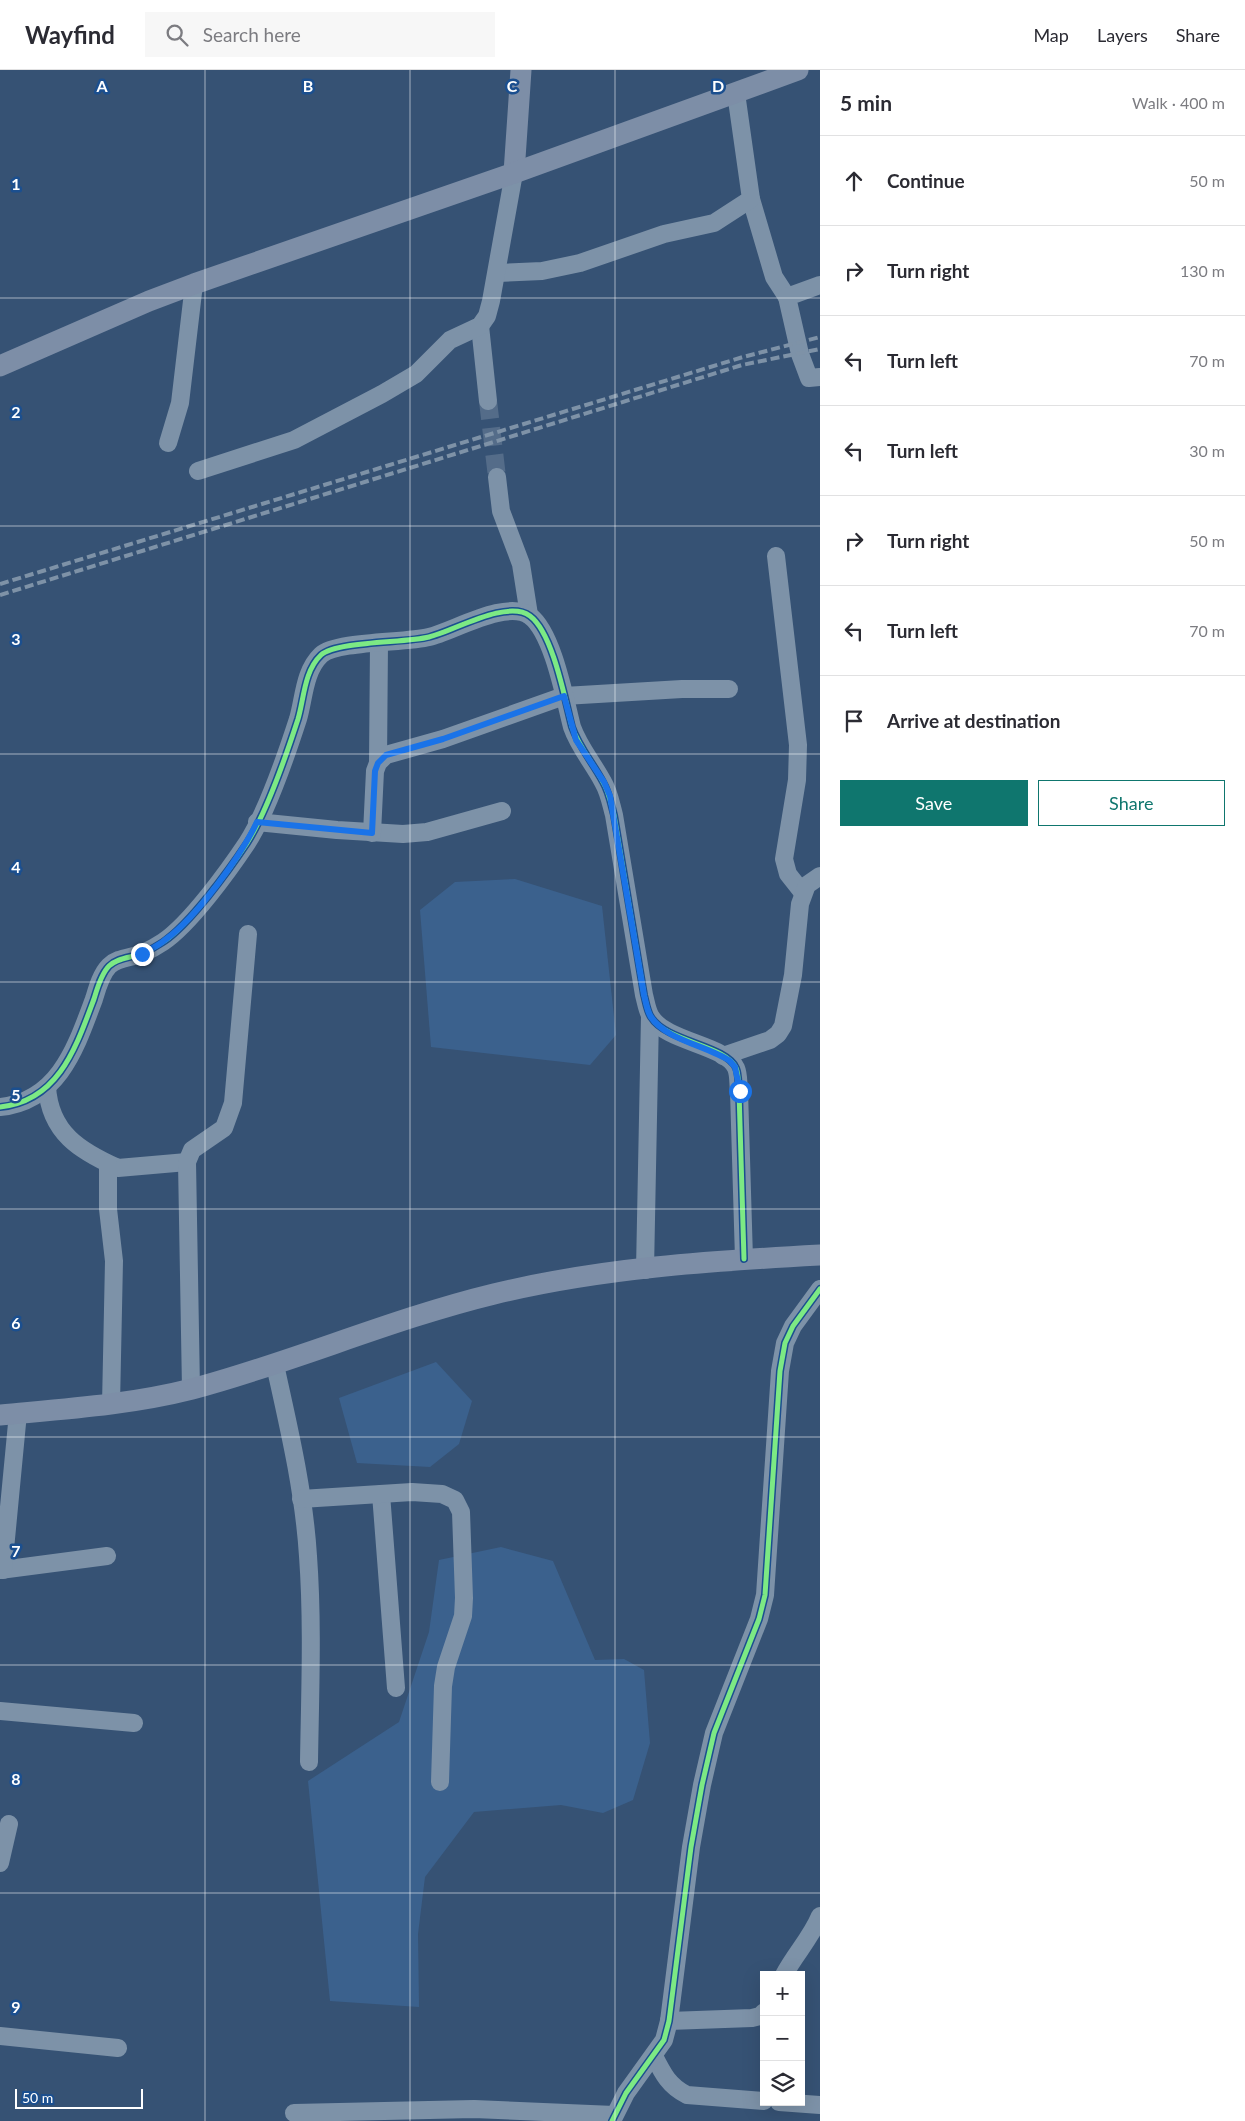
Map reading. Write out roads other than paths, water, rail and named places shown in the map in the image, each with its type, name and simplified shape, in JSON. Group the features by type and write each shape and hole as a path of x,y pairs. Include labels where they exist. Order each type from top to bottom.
{"main road":[{"path":"514,173 521,70"},
{"path":"0,366 149,301 194,284 514,173 798,70"},
{"path":"9,1414 111,1405 191,1389 275,1365 320,1348 467,1301 536,1285 594,1275 744,1260 820,1255"}],"street":[{"path":"736,93 752,198 774,277 787,297 800,354 809,378 820,377"},
{"path":"198,471 294,440 326,424 416,374 450,340 480,326 487,316 497,273 514,173"},
{"path":"497,273 542,271 580,263 664,234 714,223 752,198"},
{"path":"168,443 180,403 194,284"},
{"path":"787,297 820,285"},
{"path":"480,326 488,402"},
{"path":"497,477 501,511 521,564 529,615 537,624 550,646 576,740 604,782 610,796 644,995 650,1016 645,1270"},
{"path":"776,556 799,765 784,859 788,874 803,893"},
{"path":"0,1107 29,1101 47,1087 63,1067 76,1045 99,984 108,966 120,959 142,954 165,940 182,925 215,886 248,842 278,773 298,718 312,666 322,653 339,648 426,638 501,612 518,612 529,615"},
{"path":"372,833 375,771 378,763 379,643"},
{"path":"378,763 386,755 399,750 443,739 564,696 682,689 729,689"},
{"path":"257,822 372,833 428,832 471,818 502,811"},
{"path":"723,1056 770,1040 778,1034 783,1026 793,975 800,904 807,885 820,876"},
{"path":"191,1389 187,1162 192,1150 224,1128 233,1103 248,934"},
{"path":"650,1016 657,1025 668,1032 723,1056 735,1067 740,1091 744,1260"},
{"path":"47,1087 48,1105 58,1125 78,1148 118,1168 187,1162"},
{"path":"108,1164 108,1209 114,1261 111,1405"},
{"path":"294,2113 474,2110 613,2118 626,2093 654,2056 664,2040 669,2021 691,1847 714,1733 759,1619 766,1595 780,1371 785,1343 793,1326 820,1289"},
{"path":"275,1365 293,1444 308,1556 310,1612 309,1762"},
{"path":"9,1414 2,1570 107,1556"},
{"path":"301,1499 412,1492 442,1494 455,1500 461,1512 464,1598 462,1616 446,1667 443,1686 440,1782"},
{"path":"382,1494 396,1688"},
{"path":"0,1711 134,1723"},
{"path":"0,1863 9,1824"},
{"path":"786,1971 813,1933 820,1916"},
{"path":"669,2021 752,2018 760,2016"},
{"path":"0,2036 118,2048"},
{"path":"654,2056 666,2081 676,2090 687,2095 760,2101"},
{"path":"805,2104 820,2105"}],"water":[{"path":"515,879 602,906 616,1035 590,1065 431,1047 420,910 455,882"},
{"path":"436,1362 472,1401 459,1444 430,1467 357,1463 339,1398"},
{"path":"501,1547 553,1561 595,1660 624,1659 644,1670 650,1743 633,1800 603,1813 561,1805 474,1812 425,1877 418,1934 419,2007 330,2001 308,1781 399,1722 429,1632 439,1560"}],"tunnel":[{"path":"488,401 497,477"}],"railway":[{"path":"0,584 743,357 820,337"},
{"path":"0,595 742,365 820,349"}]}
